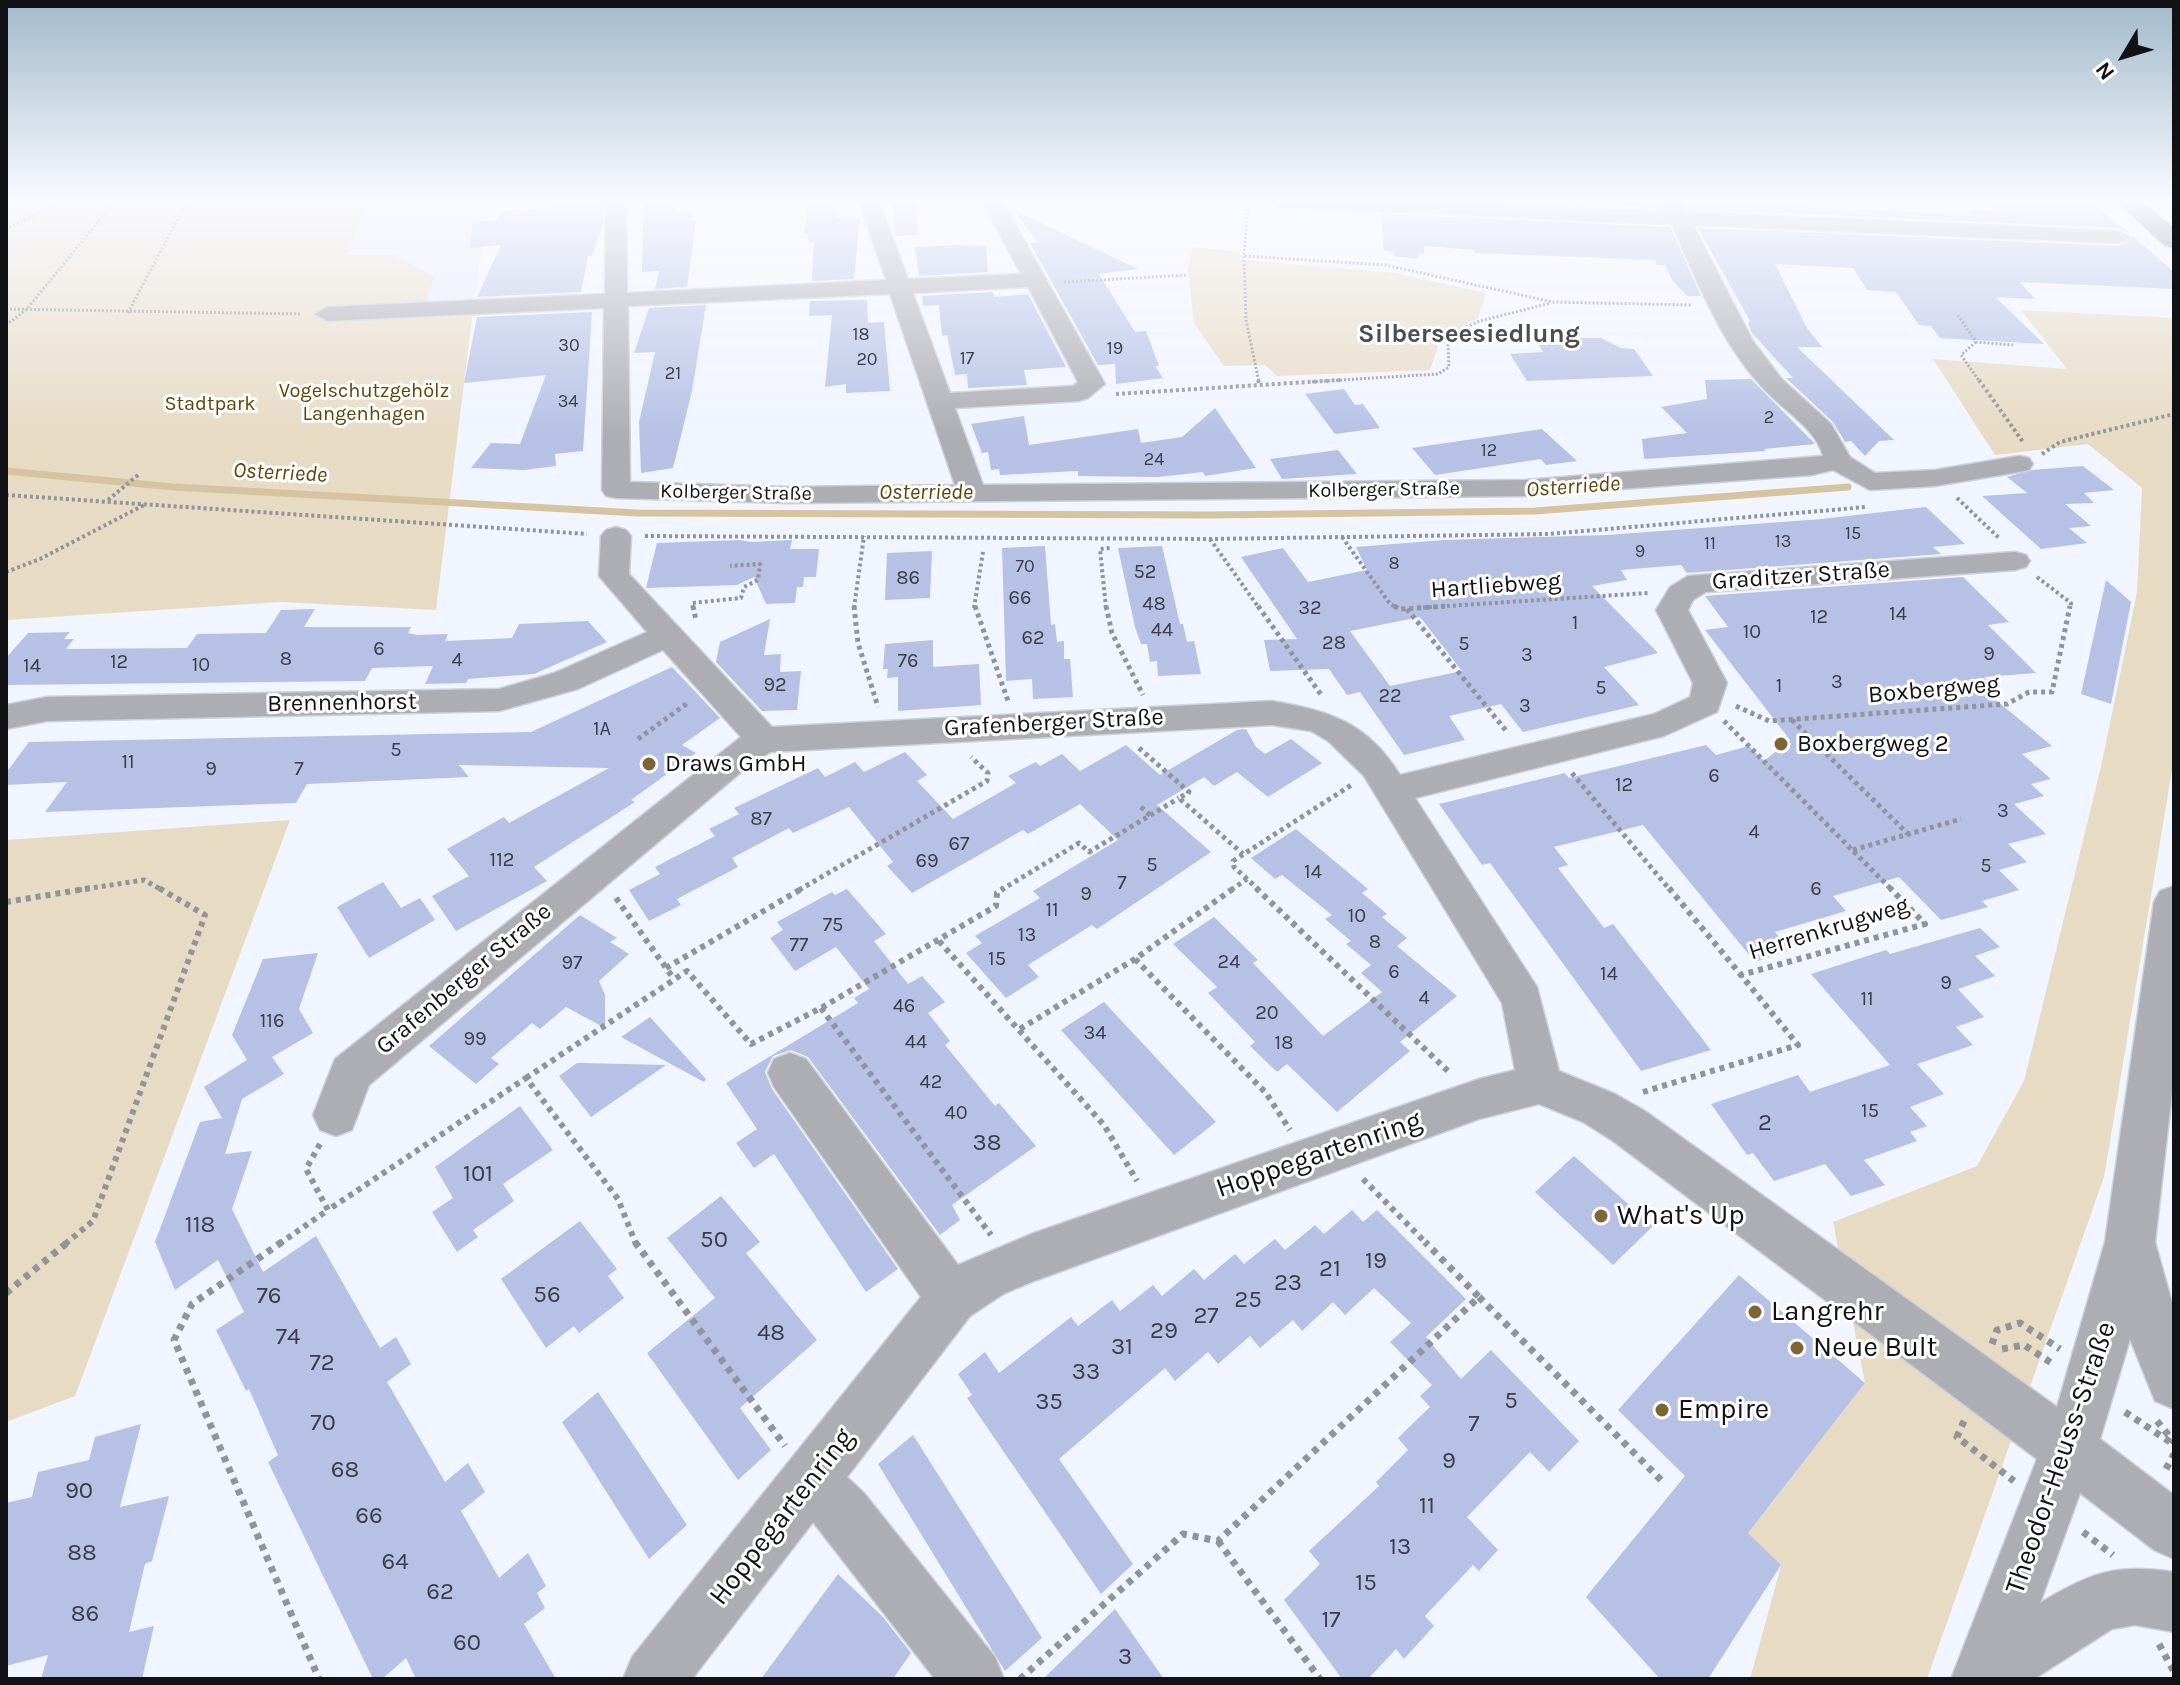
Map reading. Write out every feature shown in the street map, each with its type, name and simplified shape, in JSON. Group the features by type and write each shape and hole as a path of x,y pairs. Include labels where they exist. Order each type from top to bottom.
{"street":[{"path":"615,280 615,299"},
{"path":"897,280 972,492"},
{"path":"1709,280 1721,306 1772,383 1829,439 1837,452 1837,461 1870,482 1935,478 2027,461"},
{"path":"327,314 1037,282 1092,384 1079,393 941,401"},
{"name":"Kolberger Straße","path":"615,299 616,490 788,495 1526,488 1812,467 1837,461"},
{"path":"616,536 614,576 763,740"},
{"name":"Graditzer Straße","path":"1708,700 1705,671 1682,634 1672,610 1675,601 1687,588 1712,581 2015,561"},
{"name":"Brennenhorst","path":"6,717 47,709 499,700 566,681 672,641"},
{"path":"1384,778 1539,752 1664,724 1708,700"},
{"name":"Grafenberger Straße","path":"336,1115 351,1073 733,759 763,740 882,731 1272,713 1319,721 1340,732 1384,778 1522,1000 1540,1084"},
{"name":"Theodor-Heuss-Straße","path":"1982,1679 2091,1389 2130,1242 2174,902"},
{"path":"790,1073 952,1298"},
{"path":"1540,1084 1599,1108 1629,1126 1753,1220 1920,1338 2174,1530"},
{"name":"Hoppegartenring","path":"654,1679 952,1298 989,1274 1322,1153 1479,1099 1540,1084"},
{"path":"2130,1242 2159,1349 2174,1382"},
{"path":"811,1481 844,1513 973,1679"},
{"path":"1982,1679 2080,1615 2117,1599 2132,1596 2174,1602"}],"path":[{"path":"6,325 26,310 51,280"},
{"path":"128,313 146,280"},
{"path":"1037,282 1088,280"},
{"path":"1243,280 1249,347 1259,383"},
{"path":"1451,280 1553,302 1721,306"},
{"path":"1079,393 1155,394 1259,383 1438,374 1449,367 1448,344 1459,330 1553,302"},
{"path":"6,309 327,314"},
{"path":"1958,315 1976,342"},
{"path":"2013,345 1976,342 1961,355 2027,461 2060,442 2174,414"},
{"path":"108,501 138,475"},
{"path":"1935,478 2016,553 2015,561"},
{"path":"6,495 616,536 1210,539 1549,534 1884,506 1870,482"},
{"path":"6,572 40,559 147,503"},
{"path":"864,536 854,605 858,643 882,731"},
{"name":"Hartliebweg","path":"1341,537 1390,604 1407,609 1615,597 1687,588"},
{"path":"1210,539 1331,707 1340,732"},
{"path":"1110,548 1100,549 1107,614 1112,633 1143,693 1149,719"},
{"path":"983,552 974,611 998,664 1014,725"},
{"name":"Boxbergweg","path":"1708,700 1769,721 2007,704 2029,692 2052,692 2071,603 2015,561"},
{"path":"672,641 696,622 692,603 741,598 744,587 758,580 760,564 730,566"},
{"path":"1407,609 1741,975"},
{"path":"638,739 714,687"},
{"name":"Herrenkrugweg","path":"1599,1108 1798,1045 1741,975 1925,924 1708,700"},
{"path":"1791,719 1908,834"},
{"path":"319,1679 174,1340 192,1304 687,971 751,1044 939,941 996,906 997,893 1079,843 1089,852 1189,792 1108,721"},
{"path":"666,968 987,781 988,773 946,728"},
{"path":"1384,778 1243,854 1233,861 1234,867 1304,930 1323,957 1479,1099"},
{"path":"1179,798 1243,854"},
{"path":"1141,807 1151,816"},
{"path":"1853,850 1961,819"},
{"path":"585,879 610,892 628,910 674,979"},
{"path":"1020,1029 1135,959 1247,879"},
{"path":"6,902 144,880 205,915 93,1221 6,1293"},
{"path":"939,941 1104,1125 1155,1214"},
{"path":"1135,959 1322,1153 1479,1297 1665,1484"},
{"path":"821,1008 979,1217 1011,1266"},
{"path":"526,1078 618,1199 636,1245 811,1481"},
{"path":"328,1210 306,1169 336,1115"},
{"path":"1218,1541 1479,1297"},
{"path":"1020,1679 1183,1534 1218,1541 1320,1679"}],"shaded area":[{"path":"433,280 478,280 474,302 424,305"}],"green space":[{"name":"Stadtpark","path":"6,280 433,280 425,304 474,302 436,610 281,602 6,620"},
{"path":"1189,280 1426,280 1486,293 1478,318 1441,338 1430,370 1277,376 1265,365 1224,366 1194,323"},
{"path":"2021,310 2174,318 2174,758 2104,1177 1927,1679 1750,1679 1781,1566 1748,1533 1865,1383 1833,1222 1977,1166 2024,1081 2101,767 2137,592 2142,488 2088,444 1995,455 1933,359 2067,369"},
{"path":"290,820 75,1396 6,1422 6,840"}],"building":[{"path":"485,280 583,280 581,292 477,297"},
{"path":"657,280 688,280 687,287 655,289"},
{"path":"1050,280 1102,280 1135,332 1146,331 1159,366 1155,366 1163,378 1116,384 1115,364 1098,365"},
{"path":"1672,280 1694,280 1701,296 1687,296"},
{"path":"1727,280 1783,280 1807,328 1822,347 1797,347 1894,440 1879,441 1865,456 1851,441 1845,442 1833,422 1786,378 1793,378 1752,333 1748,324 1750,321"},
{"path":"1860,280 2174,280 2174,289 2020,282 2035,299 1995,297 2044,344 1940,338 1931,326 1919,325 1896,292 1867,290"},
{"path":"993,292 994,297 1028,294 1066,367 1024,370 1027,385 968,388 967,374 955,375 947,335 942,336 939,305 923,306 922,296"},
{"path":"867,300 868,323 884,322 890,391 846,393 846,384 825,387 832,315 809,316 810,301"},
{"path":"706,305 692,391 673,468 641,473 639,422 655,352 634,353 649,308"},
{"path":"592,312 583,451 555,454 556,466 524,470 471,468 491,443 520,444 546,375 464,383 477,317"},
{"path":"1535,338 1601,338 1621,348 1634,349 1653,376 1527,381 1510,354 1543,352"},
{"path":"1751,379 1815,444 1764,449 1766,451 1644,459 1642,439 1687,433 1661,407 1707,399 1705,380"},
{"path":"1344,389 1355,405 1363,404 1380,428 1335,434 1305,394"},
{"path":"1215,408 1256,468 1205,476 1203,472 1158,477 1078,476 1078,471 1000,475 999,469 991,470 988,452 982,453 971,424 1024,416 1029,445 1138,429 1141,443 1182,437"},
{"path":"1542,429 1577,461 1546,465 1541,459 1435,475 1412,448"},
{"path":"1338,450 1357,474 1282,479 1270,459"},
{"path":"2083,466 2114,490 2084,493 2094,503 2065,504 2091,526 2069,528 2087,543 2041,549 1982,496 2027,493 2007,477 2032,470"},
{"path":"1926,507 1965,544 1933,547 1941,554 1687,573 1681,565 1621,570 1627,580 1592,586 1658,653 1604,667 1639,705 1523,732 1501,704 1449,716 1465,740 1404,755 1360,692 1347,695 1329,669 1270,671 1264,640 1297,639 1241,557 1283,548 1308,582 1367,570 1356,547 1444,540 1607,535 1822,519","holes":["1420,617 1462,671 1390,686 1350,631"]},
{"path":"792,540 790,549 819,549 816,577 804,577 803,587 797,587 795,603 766,604 754,577 737,585 646,588 657,543"},
{"path":"1045,546 1051,625 1055,624 1057,642 1064,641 1064,659 1070,659 1073,697 1033,699 1032,679 1006,681 1002,548"},
{"path":"1162,546 1180,624 1183,624 1187,642 1194,641 1201,674 1158,676 1157,661 1150,662 1147,644 1141,644 1135,627 1118,548"},
{"path":"932,551 930,598 885,600 887,553"},
{"path":"1963,577 2009,622 1988,625 2036,673 1984,677 1994,687 1981,688 2052,746 2022,754 2051,779 2031,784 2044,796 2014,804 2046,834 2008,844 2027,862 1999,870 2019,890 1982,901 1988,907 1941,920 1899,877 1833,896 1846,911 1775,932 1791,950 1755,962 1643,825 1554,847 1568,865 1558,868 1604,928 1613,924 1711,1050 1641,1071 1490,863 1482,865 1439,804 1565,773 1569,778 1706,745 1716,755 1749,746 1764,761 1785,744 1780,738 1787,736 1705,630 1728,627 1705,596"},
{"path":"2106,580 2131,602 2111,704 2081,694"},
{"path":"315,609 304,627 411,627 408,633 417,635 448,634 445,641 512,638 519,624 588,621 607,642 534,674 468,679 466,683 425,684 433,666 372,668 365,681 6,685 6,658 28,633 70,632 64,639 74,639 66,649 187,648 197,634 266,633 281,610"},
{"path":"770,619 764,655 781,654 780,672 801,671 797,710 762,711 716,662 720,642"},
{"path":"933,640 933,667 979,664 981,705 898,711 898,677 887,678 888,669 883,669 885,644"},
{"path":"672,667 720,718 682,745 696,753 631,800 635,802 534,867 547,881 456,931 432,896 469,876 447,849 504,817 509,823 609,768 459,765 469,777 307,784 296,803 45,812 67,782 6,785 6,773 29,742 531,732"},
{"path":"1246,729 1256,747 1265,754 1291,739 1322,763 1268,797 1237,772 1214,786 1204,777 1157,805 1211,852 1097,929 1092,925 1028,965 1039,977 1006,998 966,953 982,943 975,936 1040,898 1033,891 1118,840 1080,804 1028,834 1023,830 912,893 887,866 893,862 849,807 793,833 789,828 732,858 738,867 677,899 681,905 649,921 629,890 660,874 655,867 715,836 709,829 739,814 734,808 818,768 825,777 855,762 864,772 905,752 927,775 917,781 953,819 1016,783 1008,776 1036,762 1040,766 1062,754 1080,771 1126,745 1160,775 1237,730"},
{"path":"1296,829 1368,889 1362,893 1387,914 1382,917 1407,938 1397,946 1457,996 1400,1042 1410,1051 1337,1112 1287,1064 1277,1072 1250,1046 1255,1042 1208,993 1217,987 1173,944 1214,917 1258,960 1253,963 1323,1036 1382,992 1361,973 1371,965 1346,944 1351,941 1325,919 1332,915 1282,875 1275,879 1251,858"},
{"path":"383,882 401,908 420,898 435,920 369,958 337,907"},
{"path":"847,889 886,934 874,941 908,984 922,976 945,1002 928,1013 950,1041 945,1045 995,1106 999,1103 1036,1146 952,1205 960,1220 940,1235 808,1057 791,1050 773,1056 765,1072 772,1089 898,1269 866,1292 774,1154 754,1168 736,1143 757,1129 726,1083 858,1003 854,998 869,989 836,947 795,971 770,938 783,930 777,922 832,892 835,895"},
{"path":"580,915 617,938 610,942 629,954 599,981 605,995 605,1028 566,1007 540,1029 532,1023 491,1058 499,1064 476,1084 429,1046"},
{"path":"1980,928 2000,947 1975,956 1995,976 1958,989 1984,1017 1956,1027 1973,1045 1917,1064 1944,1094 1910,1107 1927,1126 1910,1132 1917,1141 1864,1160 1885,1185 1851,1196 1825,1164 1774,1181 1753,1153 1747,1155 1711,1104 1798,1075 1810,1092 1890,1065 1811,974 1886,950 1890,954"},
{"path":"318,953 299,1009 313,1033 272,1057 284,1074 242,1099 225,1154 252,1151 232,1209 263,1272 316,1236 380,1348 396,1337 411,1364 387,1382 445,1482 468,1463 485,1492 461,1511 499,1578 528,1553 546,1586 537,1593 545,1608 524,1624 556,1679 416,1679 406,1658 382,1679 373,1679 268,1462 278,1455 249,1389 246,1391 216,1330 244,1312 218,1260 175,1290 155,1242 200,1122 222,1118 204,1087 247,1060 232,1035 263,959"},
{"path":"1104,1002 1216,1122 1174,1155 1061,1030"},
{"path":"650,1017 706,1079 704,1082 621,1037"},
{"path":"577,1063 666,1065 591,1117 559,1076"},
{"path":"520,1106 553,1150 503,1184 514,1201 473,1230 478,1237 457,1252 432,1212 453,1198 435,1167"},
{"name":"What's Up","path":"1574,1156 1653,1226 1613,1265 1535,1192"},
{"path":"721,1196 760,1242 746,1253 817,1340 740,1408 771,1450 738,1480 647,1353 715,1298 667,1238"},
{"path":"1352,1210 1363,1222 1377,1210 1466,1299 1426,1337 1461,1379 1491,1350 1579,1441 1549,1472 1530,1452 1467,1517 1498,1550 1479,1571 1473,1565 1425,1616 1434,1626 1404,1659 1396,1649 1368,1679 1342,1679 1284,1600 1320,1564 1309,1551 1379,1486 1376,1482 1408,1450 1398,1438 1430,1407 1420,1396 1432,1385 1390,1342 1411,1323 1374,1288 1345,1315 1333,1302 1302,1331 1293,1320 1260,1348 1250,1336 1218,1364 1208,1352 1175,1381 1165,1368 1059,1459 1133,1564 1101,1594 967,1398 972,1395 958,1374 985,1352 999,1373 1071,1317 1078,1326 1112,1300 1120,1311 1153,1285 1162,1296 1194,1269 1204,1280 1235,1254 1244,1264 1275,1239 1285,1250 1315,1225 1324,1234"},
{"path":"580,1221 617,1269 608,1276 624,1298 579,1333 574,1326 546,1348 501,1279"},
{"path":"1739,1275 1865,1383 1748,1533 1781,1565 1708,1679 1660,1679 1586,1597 1685,1476 1618,1410"},
{"path":"598,1392 687,1525 649,1559 562,1422"},
{"path":"141,1424 120,1507 169,1496 152,1561 145,1564 129,1632 154,1626 142,1679 41,1679 48,1655 6,1666 6,1503 32,1497 38,1472 89,1460 95,1437"},
{"path":"913,1435 1042,1638 1005,1671 878,1464"},
{"path":"838,1574 883,1617 911,1653 893,1679 761,1679"},
{"path":"1115,1609 1164,1679 1043,1679"}],"waterway":[{"name":"Osterriede","path":"6,471 174,487 637,513 1212,515 1535,511 1848,487"}],"place":[{"name":"Boxbergweg 2","path":"1781,744"},
{"name":"Draws GmbH","path":"649,764"},
{"name":"What's Up","path":"1601,1216"},
{"name":"Langrehr","path":"1755,1312"},
{"name":"Neue Bult","path":"1797,1348"},
{"name":"Empire","path":"1662,1410"}],"district":[{"name":"Silberseesiedlung","path":"1469,335"}],"park label":[{"name":"Vogelschutzgehölz Langenhagen","path":"364,402"}]}
